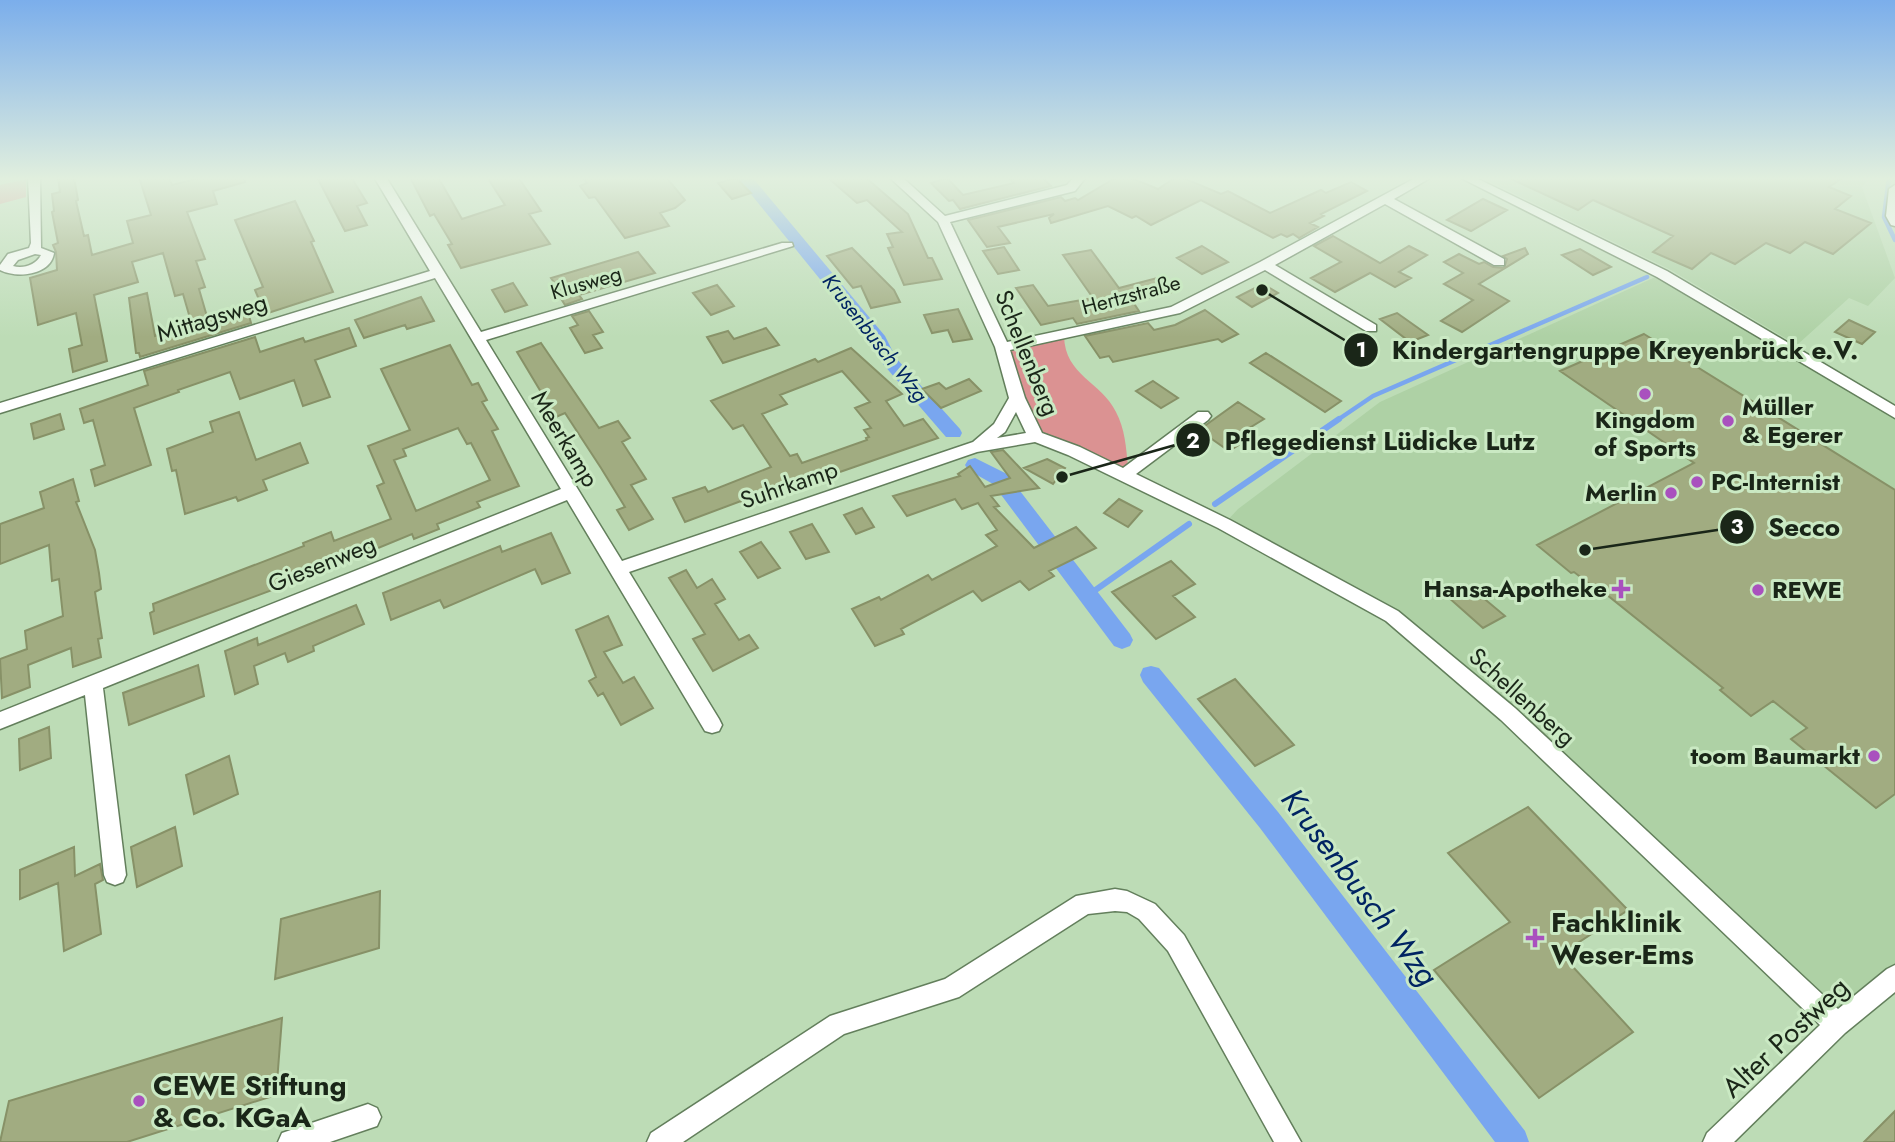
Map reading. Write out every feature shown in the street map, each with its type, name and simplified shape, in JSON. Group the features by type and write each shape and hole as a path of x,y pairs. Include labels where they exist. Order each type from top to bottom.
{"street":[{"path":"34,250 37,243 36,230"},
{"name":"Meerkamp","path":"412,230 570,492 620,569 712,725"},
{"name":"Schellenberg","path":"948,230 1002,347 1017,398 1036,437 1073,451 1242,533 1392,617 1508,714 1838,1025"},
{"name":"Hertzstraße","path":"1002,347 1175,310 1329,230"},
{"path":"1440,230 1499,262"},
{"path":"1573,230 1662,274 1895,413"},
{"name":"Klusweg","path":"478,338 787,246"},
{"path":"1265,265 1371,328"},
{"name":"Mittagsweg","path":"0,408 438,273"},
{"name":"Suhrkamp","path":"975,447 1000,428 1017,398"},
{"path":"1124,475 1203,416"},
{"name":"Suhrkamp","path":"620,569 975,447 1036,437"},
{"name":"Giesenweg","path":"0,721 570,492"},
{"path":"93,684 115,875"},
{"path":"660,1142 838,1024 951,989 1084,904 1108,898 1133,902 1154,917 1176,943 1288,1142"},
{"name":"Alter Postweg","path":"1716,1142 1838,1025 1895,976"},
{"path":"291,1142 368,1117"}],"shaded area":[{"path":"1589,230 1878,230 1895,278 1868,306 1849,298 1797,345 1669,269"},
{"path":"1662,274 1895,413 1895,977 1837,1025 1392,616 1224,524 1238,509 1380,402"},
{"path":"1064,336 1070,360 1110,401 1119,418 1125,438 1128,466 1123,470 1042,432 1027,407 1007,348"}],"building":[{"path":"56,230 83,230 84,236 88,235 92,255 133,243 130,230 194,230 205,259 196,261 205,287 199,289 208,320 247,308 251,323 140,357 139,353 136,353 129,298 147,293 155,336 192,325 183,294 175,296 163,253 132,262 138,282 94,295 107,361 73,372 69,349 82,345 76,313 38,325 30,278 57,270 53,245 58,243"},
{"path":"239,230 309,230 314,241 311,242 333,292 265,314 255,290 263,287"},
{"path":"444,230 540,230 550,244 461,268 448,245 452,244"},
{"path":"619,230 653,230 625,238"},
{"path":"900,230 915,230 928,258 932,258 942,279 904,285 888,248 893,247 887,234 902,232"},
{"path":"975,230 1000,230 1010,243 987,247"},
{"path":"1258,230 1312,230 1299,238 1293,234 1287,237 1281,234 1273,238"},
{"path":"1660,230 1862,230 1833,254 1805,242 1790,253 1766,243 1735,264 1711,253 1692,269 1653,252 1673,236"},
{"path":"1333,236 1380,263 1409,246 1427,255 1399,272 1411,278 1395,287 1370,273 1335,292 1311,278 1341,262 1314,246"},
{"path":"1202,246 1228,262 1202,274 1177,258"},
{"path":"1004,247 1019,270 998,274 983,251"},
{"path":"852,248 894,290 900,302 871,308 861,286 853,288 827,256"},
{"path":"1525,248 1528,254 1479,284 1509,301 1462,332 1441,321 1473,300 1444,284 1463,273 1444,262 1459,254 1479,264 1484,262 1493,267 1504,268 1507,259 1503,256"},
{"path":"1580,249 1611,267 1593,275 1562,255"},
{"path":"1091,250 1119,288 1157,278 1176,291 1133,302 1139,311 1077,324 1073,318 1041,325 1016,288 1033,285 1048,306 1093,298 1063,255"},
{"path":"638,252 655,273 579,295 582,299 565,305 555,289 558,288 551,278"},
{"path":"513,283 527,305 505,312 492,290"},
{"path":"1263,284 1278,293 1252,307 1237,297"},
{"path":"717,285 734,306 711,315 693,293"},
{"path":"421,297 434,321 407,329 405,325 364,338 355,320"},
{"path":"958,309 972,339 953,342 948,330 932,333 924,315"},
{"path":"1205,310 1238,334 1222,342 1218,339 1113,362 1109,356 1100,358 1085,336 1148,323 1154,330 1175,325"},
{"path":"589,311 603,332 593,335 602,348 585,353 570,328 578,325 572,316"},
{"path":"1397,313 1428,335 1410,342 1380,319"},
{"path":"1849,320 1875,332 1862,344 1835,332"},
{"path":"349,328 356,346 315,360 330,397 303,406 294,380 240,399 230,372 178,390 179,392 134,408 151,465 95,486 91,470 105,465 93,420 84,423 80,409 148,385 144,371 255,337 260,352 303,338 305,342"},
{"path":"766,328 779,345 723,363 707,337 728,331 734,339"},
{"path":"1644,334 1895,490 1895,794 1876,808 1791,739 1807,728 1773,701 1751,716 1720,690 1723,688 1602,591 1574,572 1571,573 1537,545 1694,463 1560,371"},
{"path":"541,343 599,428 618,421 630,438 622,442 646,479 631,485 653,519 629,530 617,510 625,507 601,468 565,413 556,417 517,352"},
{"path":"450,345 472,385 478,383 487,400 482,402 498,429 492,431 519,486 477,502 480,507 437,524 439,529 414,539 412,534 315,574 154,634 150,613 154,611 153,604 304,546 303,543 331,532 334,541 391,519 377,486 384,483 368,446 410,430 381,369","holes":["458,428 467,444 471,443 490,480 416,511 394,460 406,456 403,449"]},
{"path":"851,348 902,394 886,401 904,426 923,419 938,438 834,474 831,470 764,493 767,498 745,507 741,501 685,522 673,498 705,487 708,492 771,467 743,425 733,429 711,401 815,359 818,362","holes":["842,371 870,402 855,408 871,428 864,430 869,437 867,440 802,463 797,454 790,456 762,414 787,404 780,395"]},
{"path":"1266,353 1341,401 1325,412 1250,363"},
{"path":"969,379 981,391 941,408 922,389 939,383 946,389"},
{"path":"1153,381 1178,398 1161,408 1136,391"},
{"path":"1238,402 1264,419 1238,435 1245,441 1229,451 1199,430"},
{"path":"239,412 256,460 300,443 308,463 263,480 267,490 238,501 236,497 185,514 176,470 172,471 167,449 213,432 210,422"},
{"path":"60,414 64,429 34,439 31,424"},
{"path":"1003,450 1039,488 991,496 999,506 994,507 1034,548 1076,527 1096,548 1049,571 1054,576 1029,590 1020,581 982,601 973,591 901,629 904,634 875,646 852,609 879,597 881,600 928,575 932,580 997,546 986,535 997,530 978,503 962,509 955,499 907,516 893,496 960,476 958,474 970,466 985,487 1010,478 991,452"},
{"path":"1047,459 1065,468 1053,484 1024,468"},
{"path":"73,479 79,501 76,502 95,550 99,573 101,589 95,592 102,638 98,639 101,657 73,667 71,648 28,665 30,687 2,698 0,659 27,649 25,631 63,616 59,579 52,581 49,545 0,564 0,524 44,508 40,492"},
{"path":"1119,499 1142,511 1128,527 1104,513"},
{"path":"862,508 874,527 856,534 844,515"},
{"path":"812,524 829,552 806,559 790,532"},
{"path":"551,533 570,573 542,584 535,569 444,608 440,600 391,620 383,593 500,546 502,552"},
{"path":"761,542 780,568 758,578 740,552"},
{"path":"1171,561 1195,584 1173,596 1195,617 1156,639 1112,592"},
{"path":"686,570 697,588 712,579 725,599 715,604 739,640 749,635 758,648 713,671 693,639 705,634 669,578"},
{"path":"1469,586 1505,616 1483,628 1448,597"},
{"path":"356,605 364,624 313,646 314,651 288,662 285,653 254,666 258,684 235,694 225,651 257,638 258,645"},
{"path":"608,616 622,645 604,652 623,683 634,677 653,708 621,725 603,693 598,696 589,681 596,677 576,630"},
{"path":"198,665 204,696 129,725 123,693"},
{"path":"1235,679 1294,745 1255,766 1198,699"},
{"path":"49,727 51,758 20,770 19,739"},
{"path":"229,756 238,794 194,814 186,775"},
{"name":"Fachklinik Weser-Ems","path":"1528,807 1628,910 1561,954 1633,1032 1539,1098 1434,970 1510,922 1448,853"},
{"path":"175,827 182,866 137,887 131,847"},
{"path":"74,847 75,876 100,864 103,880 95,884 101,934 64,951 58,883 20,899 20,870"},
{"path":"380,891 379,948 275,979 281,919"},
{"path":"282,1018 276,1095 127,1142 0,1142 9,1101"},
{"path":"1895,1111 1895,1142 1864,1142"}],"waterway":[{"name":"Krusenbusch Wzg","path":"788,230 879,340 889,360 953,433"},
{"path":"1890,230 1895,240"},
{"path":"1336,421 1373,396 1647,277"},
{"path":"1215,504 1339,419"},
{"name":"Krusenbusch Wzg","path":"975,465 1000,479 1122,640"},
{"path":"1087,596 1189,524"},
{"name":"Krusenbusch Wzg","path":"1151,675 1269,820 1514,1142"}],"place":[{"name":"Kindergartengruppe Kreyenbrück e.V.","path":"1262,290"},
{"name":"Kingdom of Sports","path":"1645,394"},
{"name":"Müller & Egerer","path":"1728,421"},
{"name":"Pflegedienst Lüdicke Lutz","path":"1062,477"},
{"name":"PC-Internist","path":"1697,482"},
{"name":"Merlin","path":"1671,493"},
{"name":"Secco","path":"1585,550"},
{"name":"Hansa-Apotheke","path":"1621,589"},
{"name":"REWE","path":"1758,590"},
{"name":"toom Baumarkt","path":"1874,756"},
{"name":"Fachklinik Weser-Ems","path":"1535,938"},
{"name":"CEWE Stiftung & Co. KGaA","path":"139,1101"}]}
